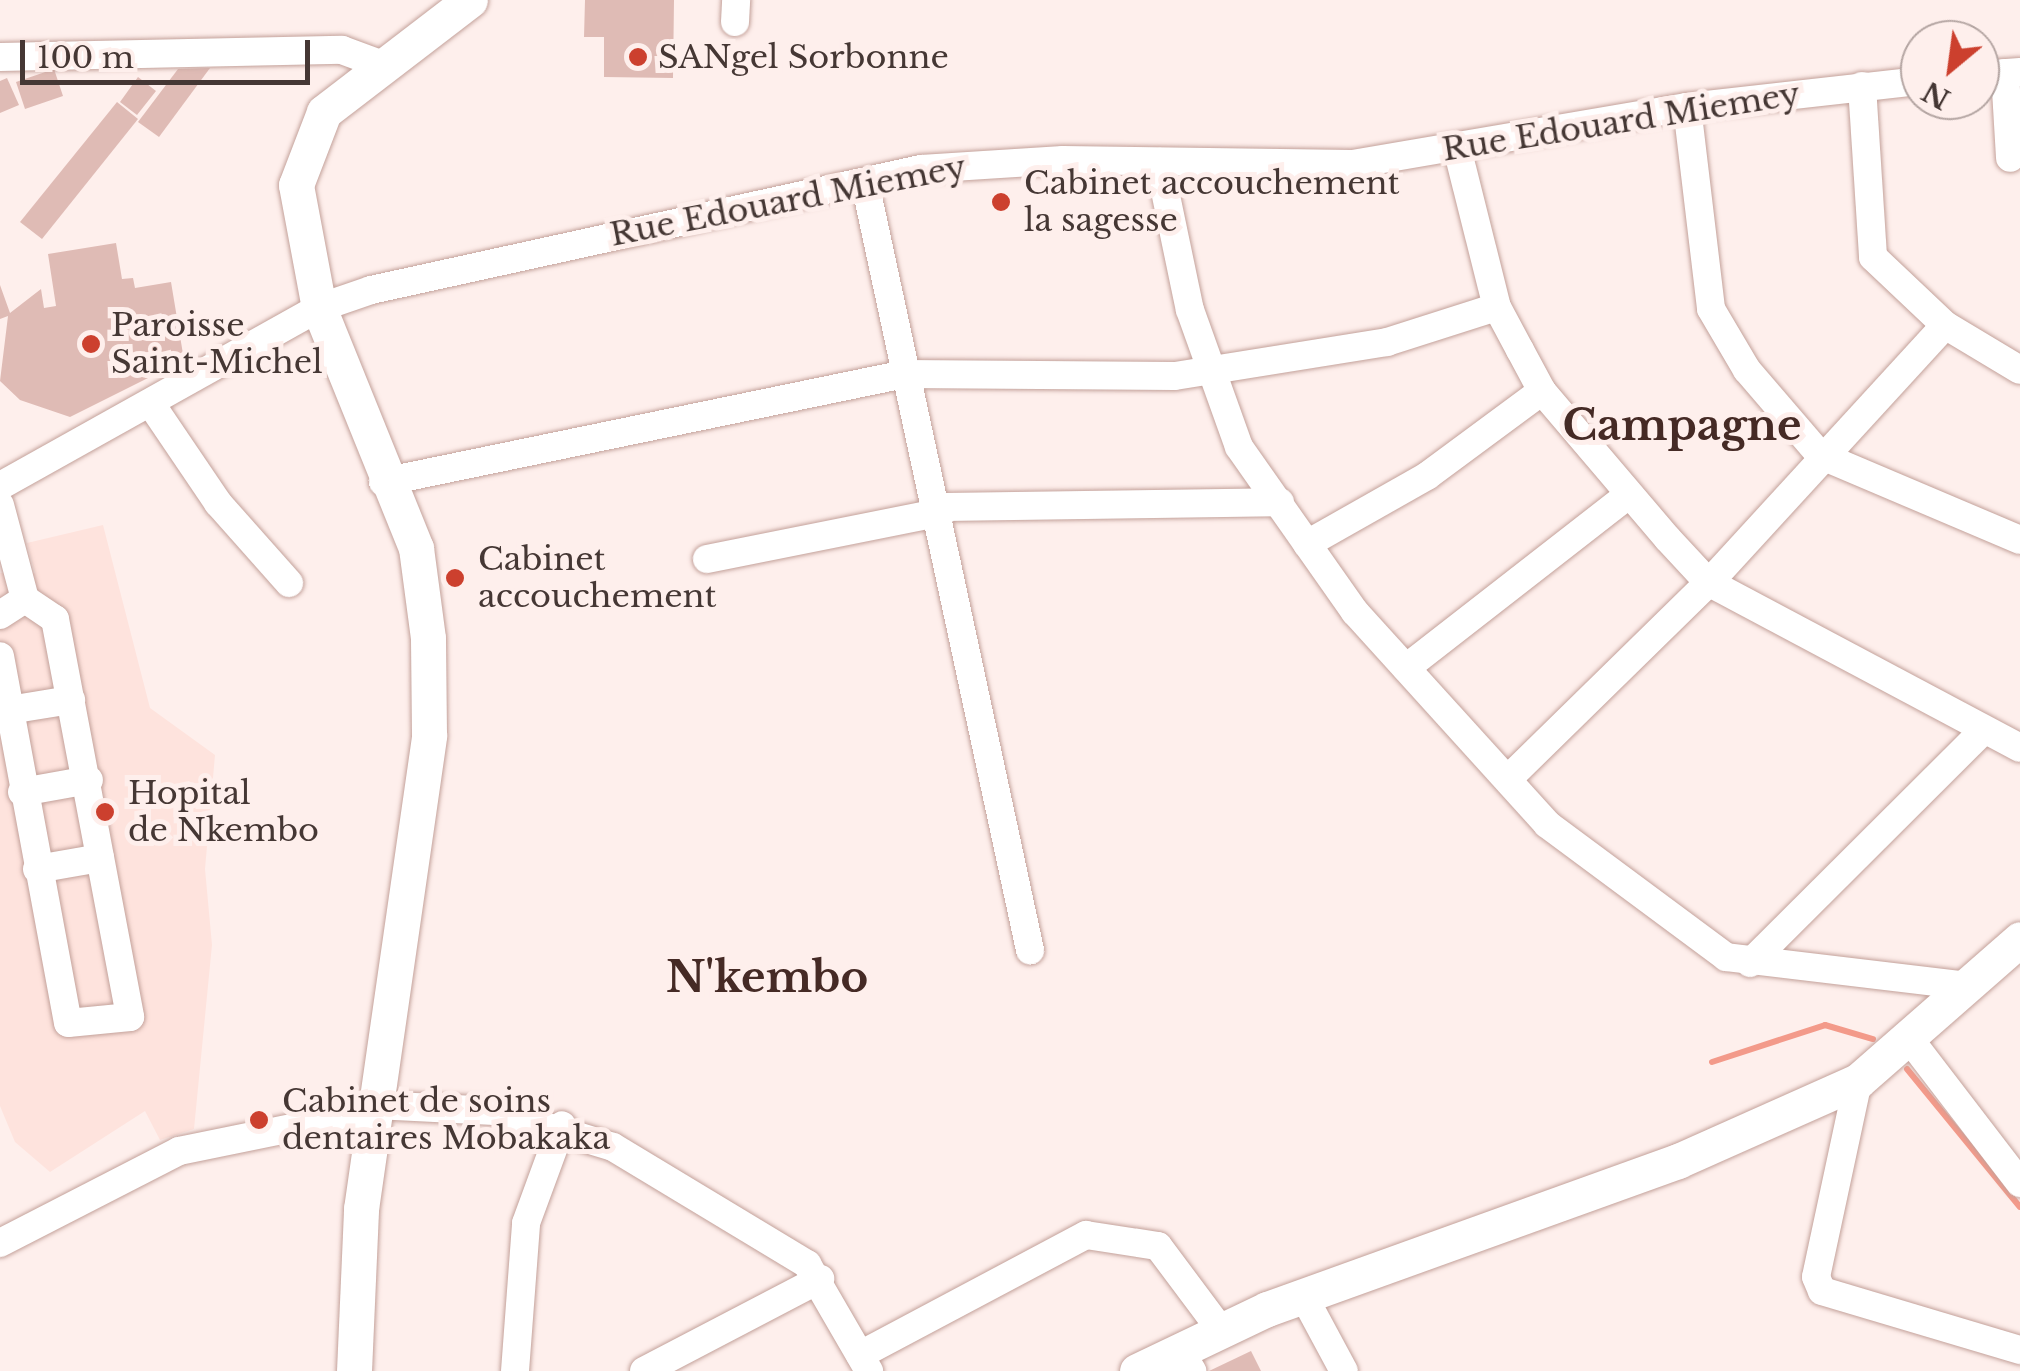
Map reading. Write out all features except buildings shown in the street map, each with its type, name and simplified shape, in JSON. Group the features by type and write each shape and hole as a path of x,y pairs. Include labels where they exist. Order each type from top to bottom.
{"main road":[{"path":"354,1371 374,1118 431,696 416,548 383,482 319,308 298,222 299,166 324,112 388,67 457,4"},
{"path":"1137,1371 1186,1360 1220,1329 1303,1295 1678,1161 1858,1080 1912,1041 2020,939"}],"street":[{"path":"5,51 323,49 388,67"},
{"path":"2002,73 2010,158"},
{"name":"Rue Edouard Miemey","path":"1,489 319,308 865,183 979,162 1159,162 1293,168 1457,148 1687,106 1900,82"},
{"path":"1862,86 1873,257 1945,325 2020,370"},
{"path":"1687,106 1711,309 1746,370 1820,455 2020,540"},
{"path":"1457,148 1497,307 1542,391 1628,496 1708,582 2020,748"},
{"path":"1159,162 1210,371 1240,447 1307,544 1406,668 1580,855 1682,930 1750,962 1968,986"},
{"path":"865,183 906,374 941,510 974,714 1030,950"},
{"path":"383,482 906,374 1210,371 1436,331 1497,307"},
{"path":"1508,779 1708,582 1820,455 1945,325"},
{"path":"1307,544 1427,476 1542,391"},
{"path":"151,404 218,503 289,583"},
{"path":"0,656 22,792 68,1022 79,1027 132,1014 56,618 25,599 1,489"},
{"path":"1406,668 1628,496"},
{"path":"707,560 941,510 1280,502"},
{"path":"0,615 25,599"},
{"path":"9,710 71,700"},
{"path":"1750,962 1984,730"},
{"path":"22,792 89,780"},
{"path":"37,869 100,858"},
{"path":"1912,1041 2020,1183"},
{"path":"1858,1080 1816,1277 1822,1291 2020,1350"},
{"path":"0,1243 179,1150 292,1128 374,1118 562,1125 669,1179 820,1279 864,1363 1086,1235 1158,1246 1220,1329"},
{"path":"515,1371 526,1223 562,1125"},
{"path":"644,1371 820,1279"},
{"path":"1303,1295 1344,1371"}],"shaded area":[{"name":"Hopital de Nkembo","path":"103,525 150,708 215,755 205,869 212,945 194,1129 160,1140 145,1111 50,1172 15,1142 0,1106 0,573 35,573 27,543"}],"waterway":[{"path":"1712,1062 1825,1025 1873,1039"},
{"path":"1907,1069 2020,1207"}],"place":[{"name":"SANgel Sorbonne","path":"638,57"},
{"name":"Cabinet accouchement la sagesse","path":"1001,202"},
{"name":"Paroisse Saint-Michel","path":"91,344"},
{"name":"Cabinet accouchement","path":"455,578"},
{"name":"Hopital de Nkembo","path":"105,812"},
{"name":"Cabinet de soins dentaires Mobakaka","path":"259,1120"}],"district":[{"name":"Campagne","path":"1682,425"},
{"name":"N'kembo","path":"767,977"}]}
